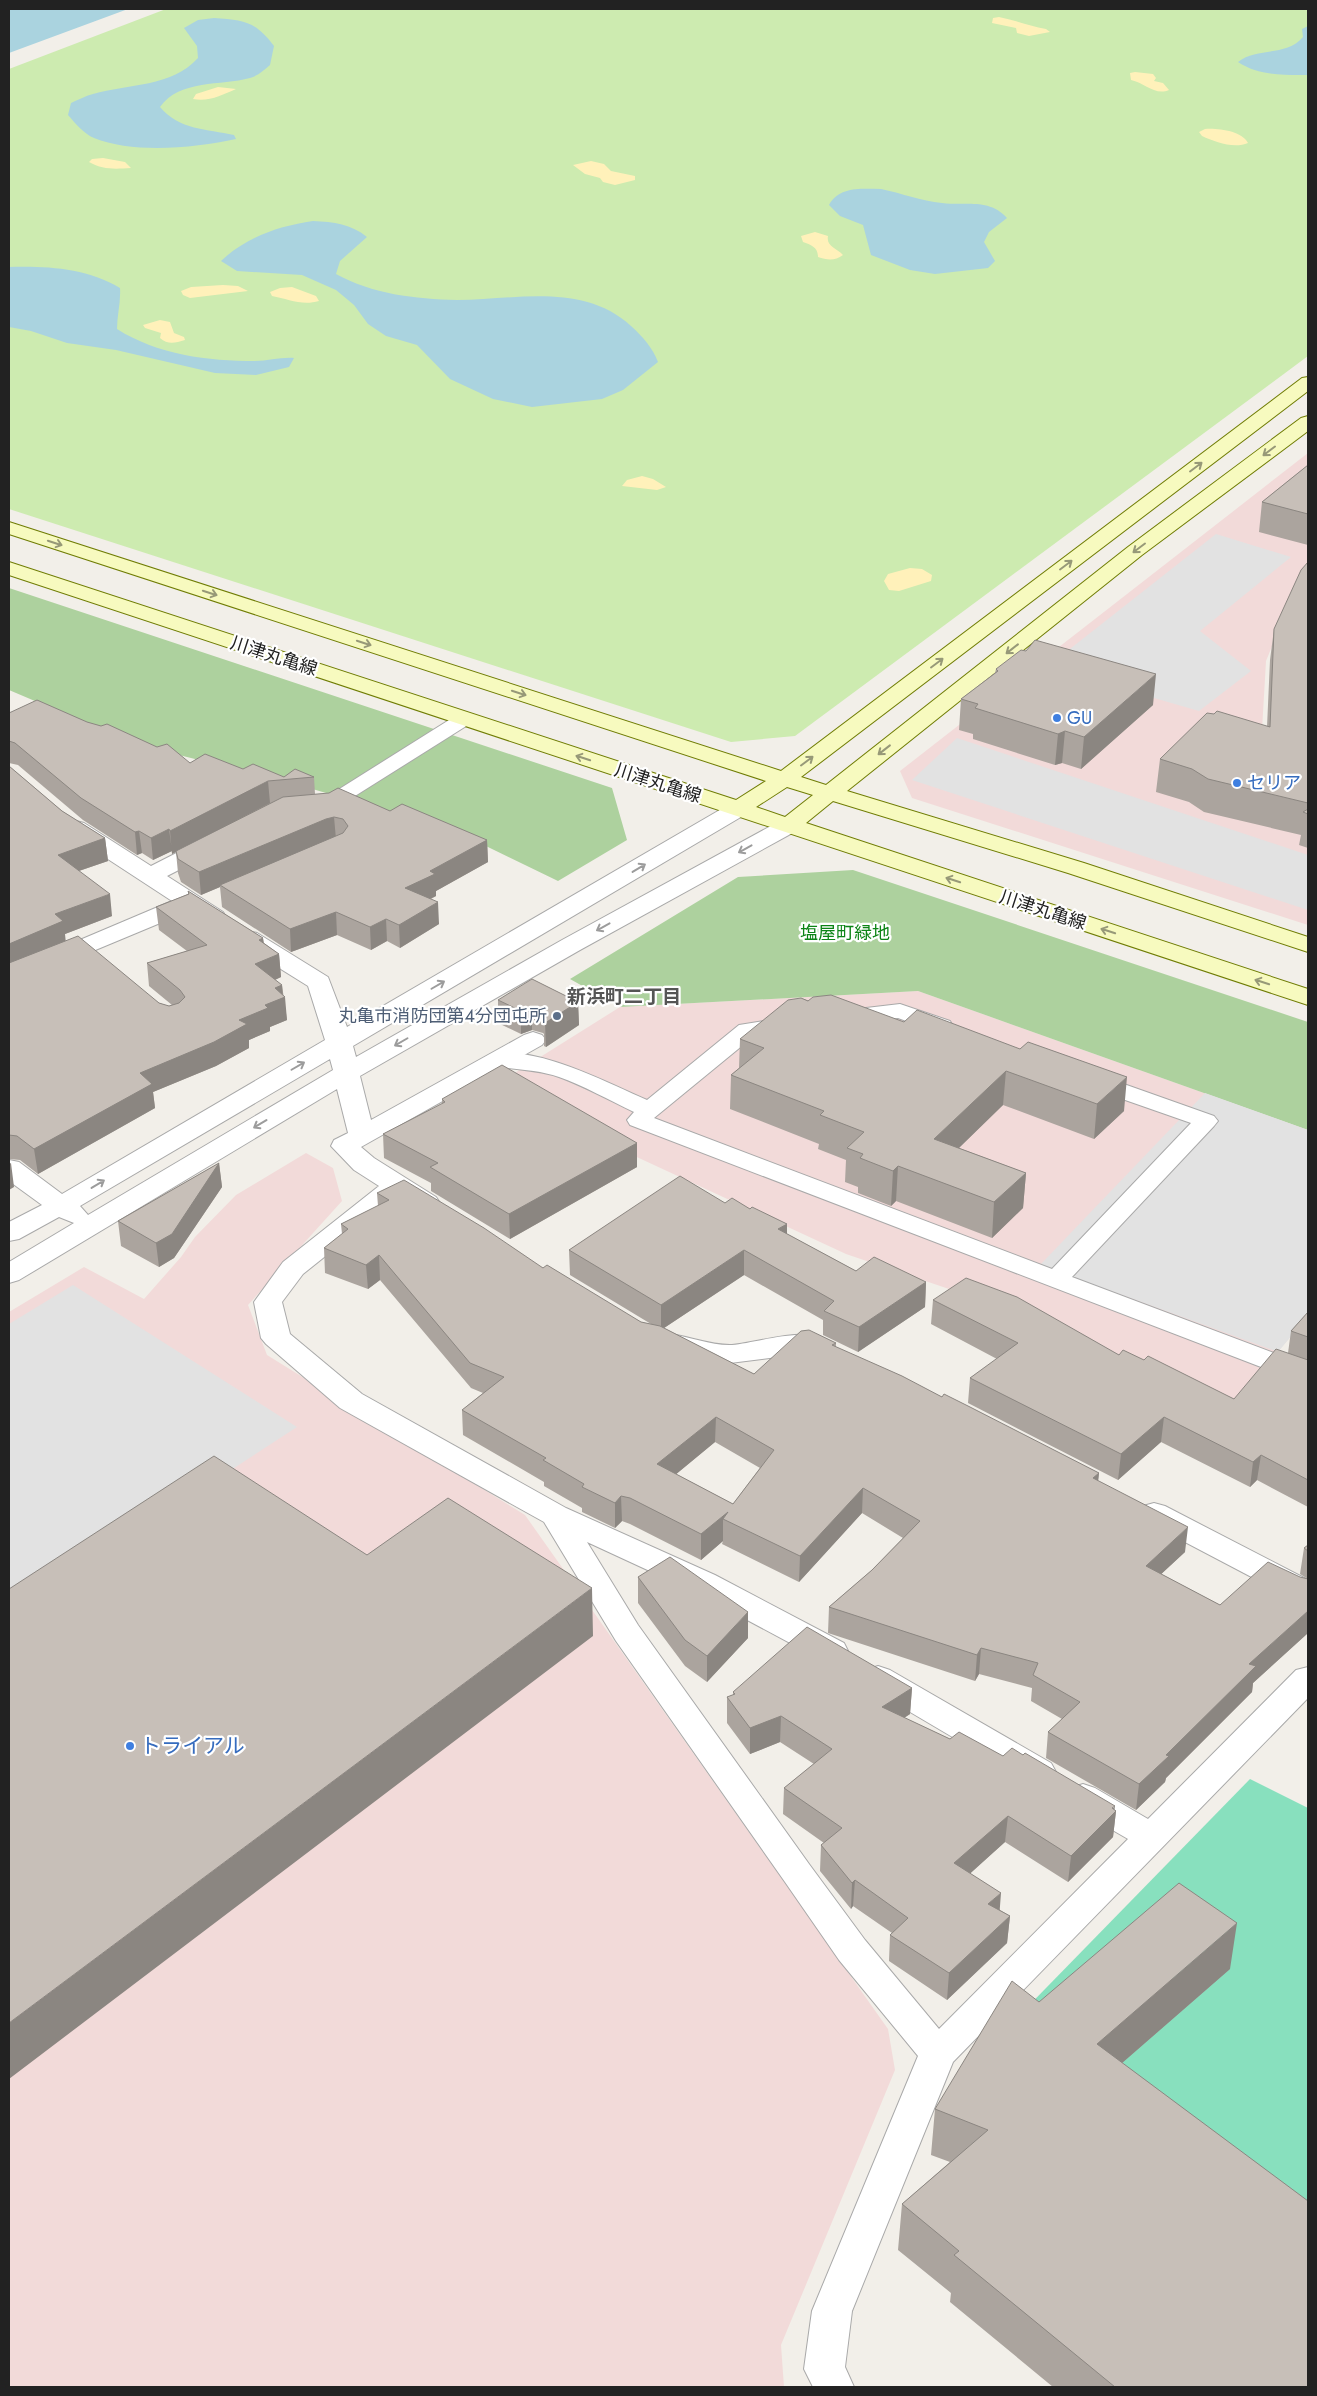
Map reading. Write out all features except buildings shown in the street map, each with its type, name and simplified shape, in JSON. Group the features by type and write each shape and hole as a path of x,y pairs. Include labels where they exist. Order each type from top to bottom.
{"main road":[{"path":"738,809 784,779 1308,382"},
{"path":"788,826 1135,551 1308,422"},
{"path":"9,528 784,779 1076,868 1308,945"},
{"name":"川津丸亀線","path":"9,568 1308,997"}],"street":[{"path":"9,1233 60,1206 339,1042 538,928 738,809"},
{"path":"60,815 74,827 319,982 339,1042 362,1136"},
{"path":"9,1274 347,1073 571,945 788,826"},
{"path":"150,876 228,836"},
{"path":"9,979 194,904 226,895"},
{"path":"84,947 106,965"},
{"path":"447,1216 364,1164 344,1146 533,1040"},
{"path":"9,1168 89,1227"},
{"path":"397,1185 294,1268 268,1302 276,1338 351,1401 555,1515 704,1583 820,1644 1152,1837"},
{"path":"644,1334 652,1339 730,1354 812,1343 848,1360"},
{"path":"1130,1500 1308,1593"},
{"path":"555,1515 627,1633 791,1865 852,1950 938,2054"},
{"path":"834,2387 824,2369 832,2311 938,2054 1308,1678"}],"lane":[{"path":"331,803 464,719"},
{"path":"965,1034 900,1011 747,1030 638,1120 1281,1365"},
{"path":"496,1060 526,1062 566,1072 649,1110"},
{"path":"1056,1280 1206,1121 1076,1074"}],"shaded area":[{"path":"1308,453 1308,583 1291,600 1266,661 1262,730 1308,743 1308,925 912,798 900,771"},
{"path":"1216,534 1291,557 1200,631 1251,671 1199,711 1047,667"},
{"path":"957,738 1308,855 1308,910 912,780"},
{"path":"918,991 1308,1130 1308,1316 1224,1415 999,1306 846,1254 613,1146 499,1083 620,1007"},
{"path":"1205,1093 1308,1130 1308,1316 1278,1352 1040,1265"},
{"path":"306,1153 333,1168 342,1201 248,1305 267,1355 525,1515 888,2029 895,2070 781,2345 784,2387 9,2387 9,1312 84,1267 144,1299 181,1257 195,1237 236,1195"},
{"path":"73,1285 297,1427 9,1615 9,1324"}],"green space":[{"path":"166,9 1308,9 1308,356 795,736 731,742 9,509 9,69"},
{"path":"9,588 612,788 627,840 558,881 451,829 295,784 175,754 96,727 9,690"},
{"name":"塩屋町緑地","path":"853,870 1308,1022 1308,1130 918,991 620,1007 570,979 738,877"},
{"path":"1250,1779 1308,1808 1308,2254 1008,2027"}],"sand":[{"path":"999,17 1046,29 1050,32 1029,36 1017,33 1016,28 992,23 993,18"},
{"path":"1130,73 1153,74 1156,78 1154,81 1163,83 1169,90 1155,90 1131,80"},
{"path":"218,87 236,89 210,99 193,99 196,94"},
{"path":"1205,129 1235,133 1248,143 1231,145 1219,142 1202,136 1199,132"},
{"path":"103,158 125,162 131,168 104,168 89,162 92,159"},
{"path":"591,161 604,164 611,171 635,176 635,180 615,185 585,174 573,165"},
{"path":"815,232 828,236 830,245 843,255 831,259 818,257 815,249 803,242 801,236"},
{"path":"238,286 248,291 190,298 183,295 181,291 191,287"},
{"path":"292,287 316,296 319,301 295,302 272,296 270,292 280,288"},
{"path":"160,320 170,322 174,333 184,337 185,340 175,343 166,342 160,338 161,333 145,328 143,325"},
{"path":"642,476 653,479 666,487 657,490 622,486 627,480"},
{"path":"910,568 922,569 932,575 931,581 899,591 889,590 884,581 888,574"}],"water":[{"path":"9,9 128,9 9,53"},
{"path":"214,18 241,21 261,31 274,46 270,65 250,78 202,85 178,92 168,98 160,107 168,115 185,124 204,130 234,135 236,139 183,147 145,148 127,146 110,143 90,136 68,115 71,103 84,97 163,79 187,67 198,58 197,46 184,28 198,20"},
{"path":"1308,26 1308,75 1281,75 1263,72 1246,67 1238,62 1246,57 1280,50 1296,43 1303,37 1302,29"},
{"path":"859,189 881,189 934,202 985,205 1000,212 1007,218 989,232 984,242 995,261 988,268 935,274 910,270 871,255 863,225 840,216 829,205 839,194 845,192"},
{"path":"313,221 342,224 355,229 367,237 340,261 336,274 350,281 379,291 410,297 457,300 548,296 592,303 612,312 631,326 647,342 658,362 623,390 602,399 532,407 493,399 450,379 417,345 386,336 368,324 354,305 336,290 302,275 237,271 221,261 252,239 288,226"},
{"path":"9,267 38,267 80,272 107,281 120,288 117,329 133,338 166,351 219,360 255,361 294,358 289,367 256,375 215,373 116,350 67,343 31,331 9,327"}],"place":[{"name":"GU","path":"1057,718"},
{"name":"セリア","path":"1237,783"},
{"name":"丸亀市消防団第４分団屯所","path":"557,1016"},
{"name":"トライアル","path":"130,1746"}],"district":[{"name":"新浜町二丁目","path":"624,996"}]}
